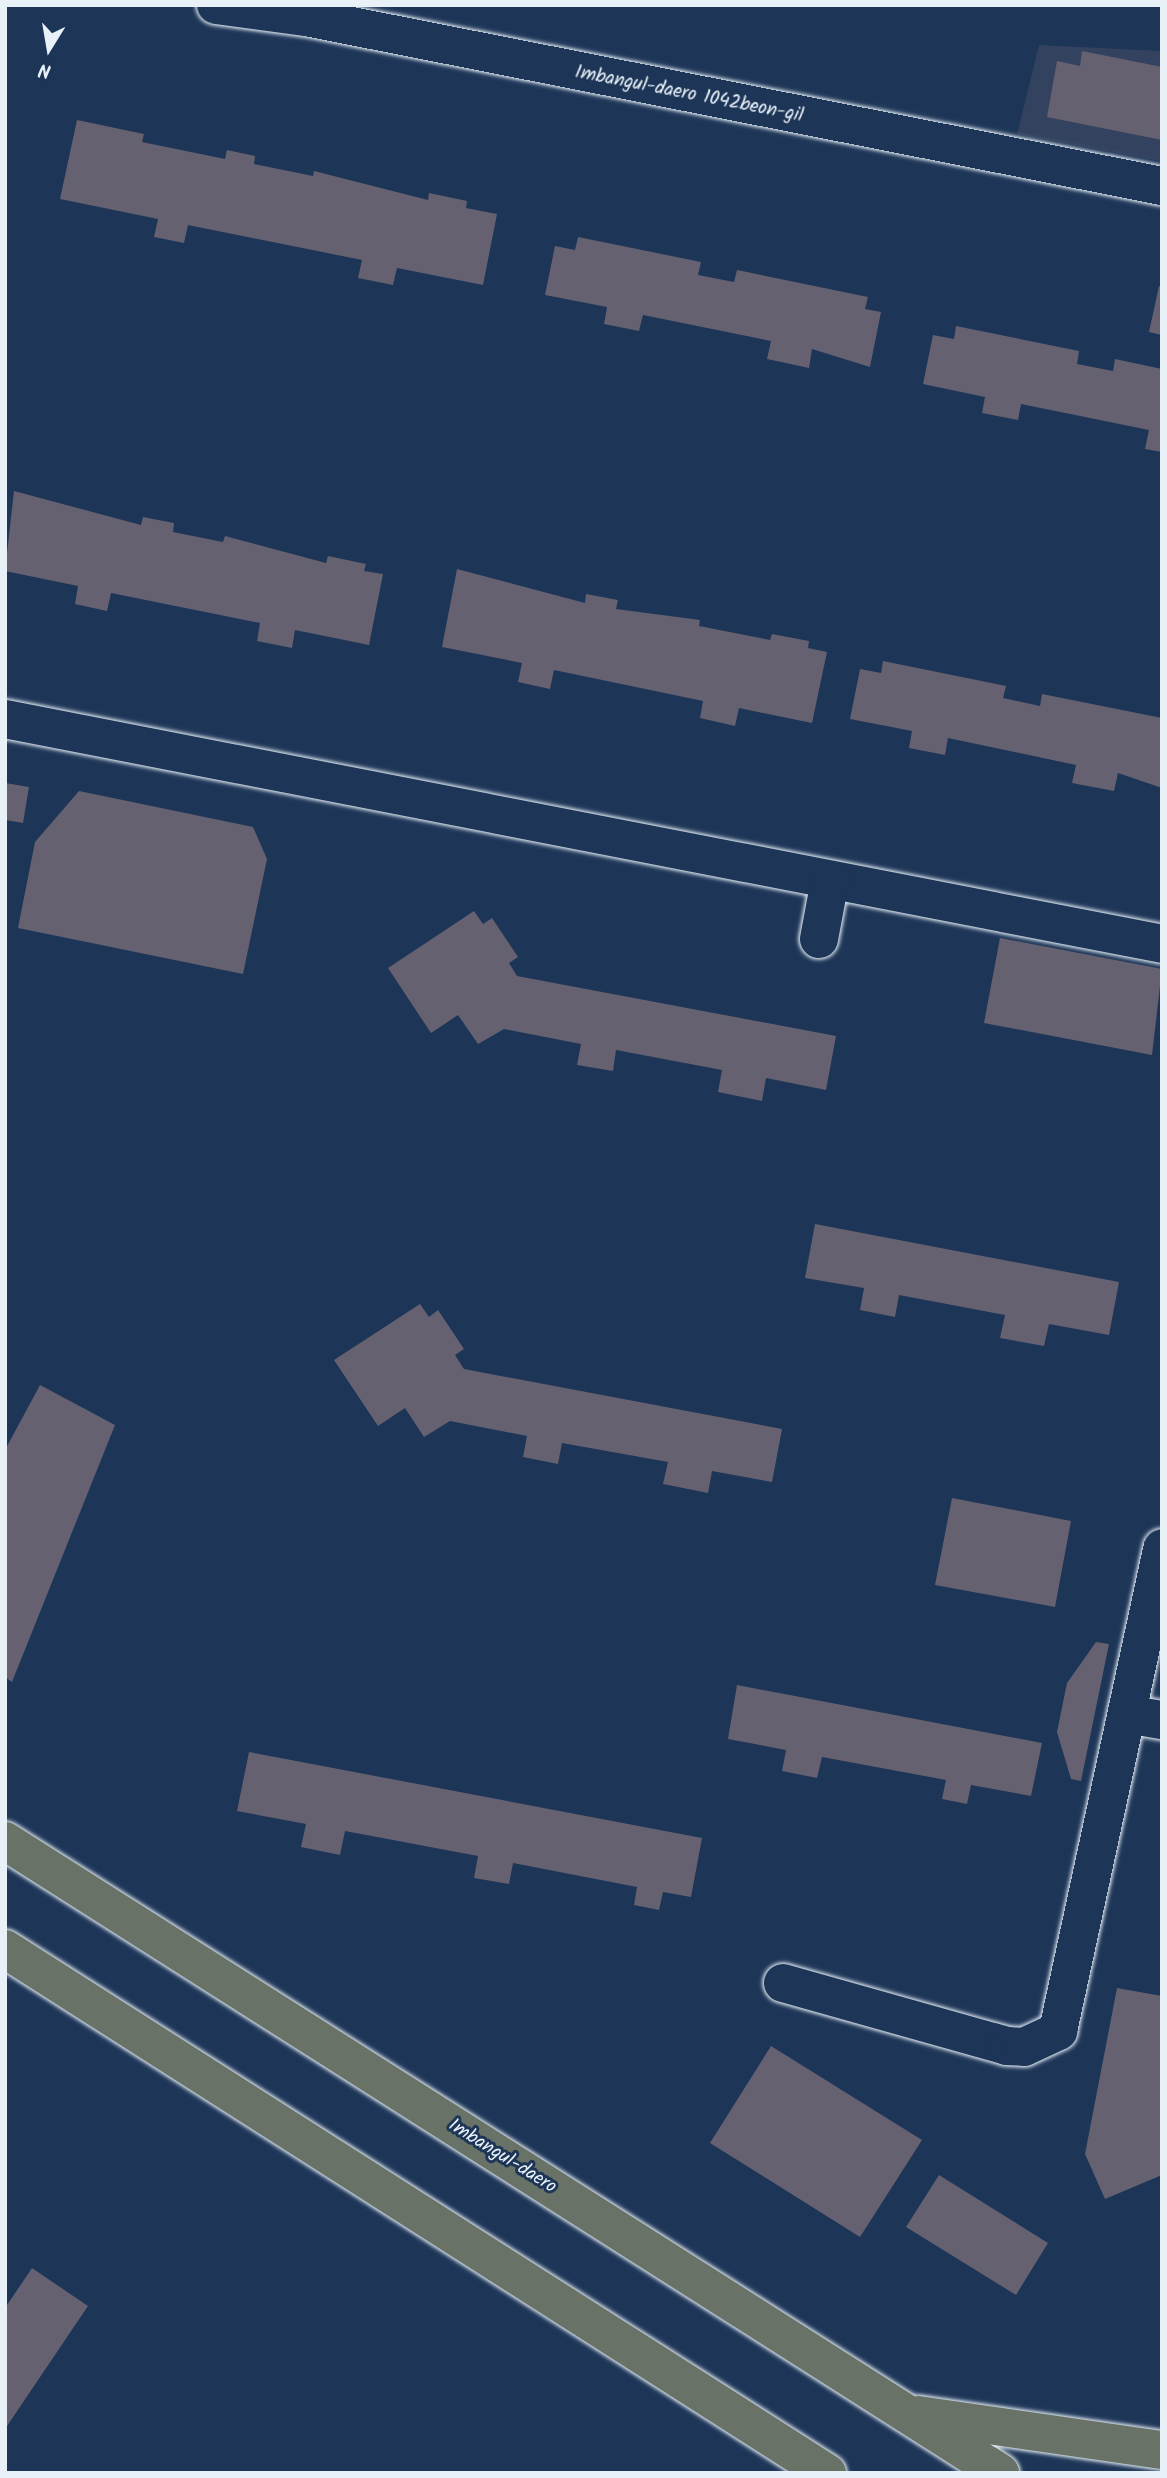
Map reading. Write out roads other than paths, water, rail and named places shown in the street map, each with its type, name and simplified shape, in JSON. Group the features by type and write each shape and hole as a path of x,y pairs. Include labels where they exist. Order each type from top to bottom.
{"main road":[{"name":"Imbangul-daero","path":"5,1841 1000,2473"},
{"path":"5,1949 827,2473"},
{"path":"633,2350 780,2473"},
{"path":"905,2414 1162,2450"}],"street":[{"name":"Imbangul-daero 1042beon-gil","path":"216,5 307,11 1162,186"},
{"path":"5,719 1162,944"},
{"path":"819,939 830,880"},
{"path":"783,1983 1007,2046 1024,2047 1058,2031 1144,1717 1162,1548"}]}
